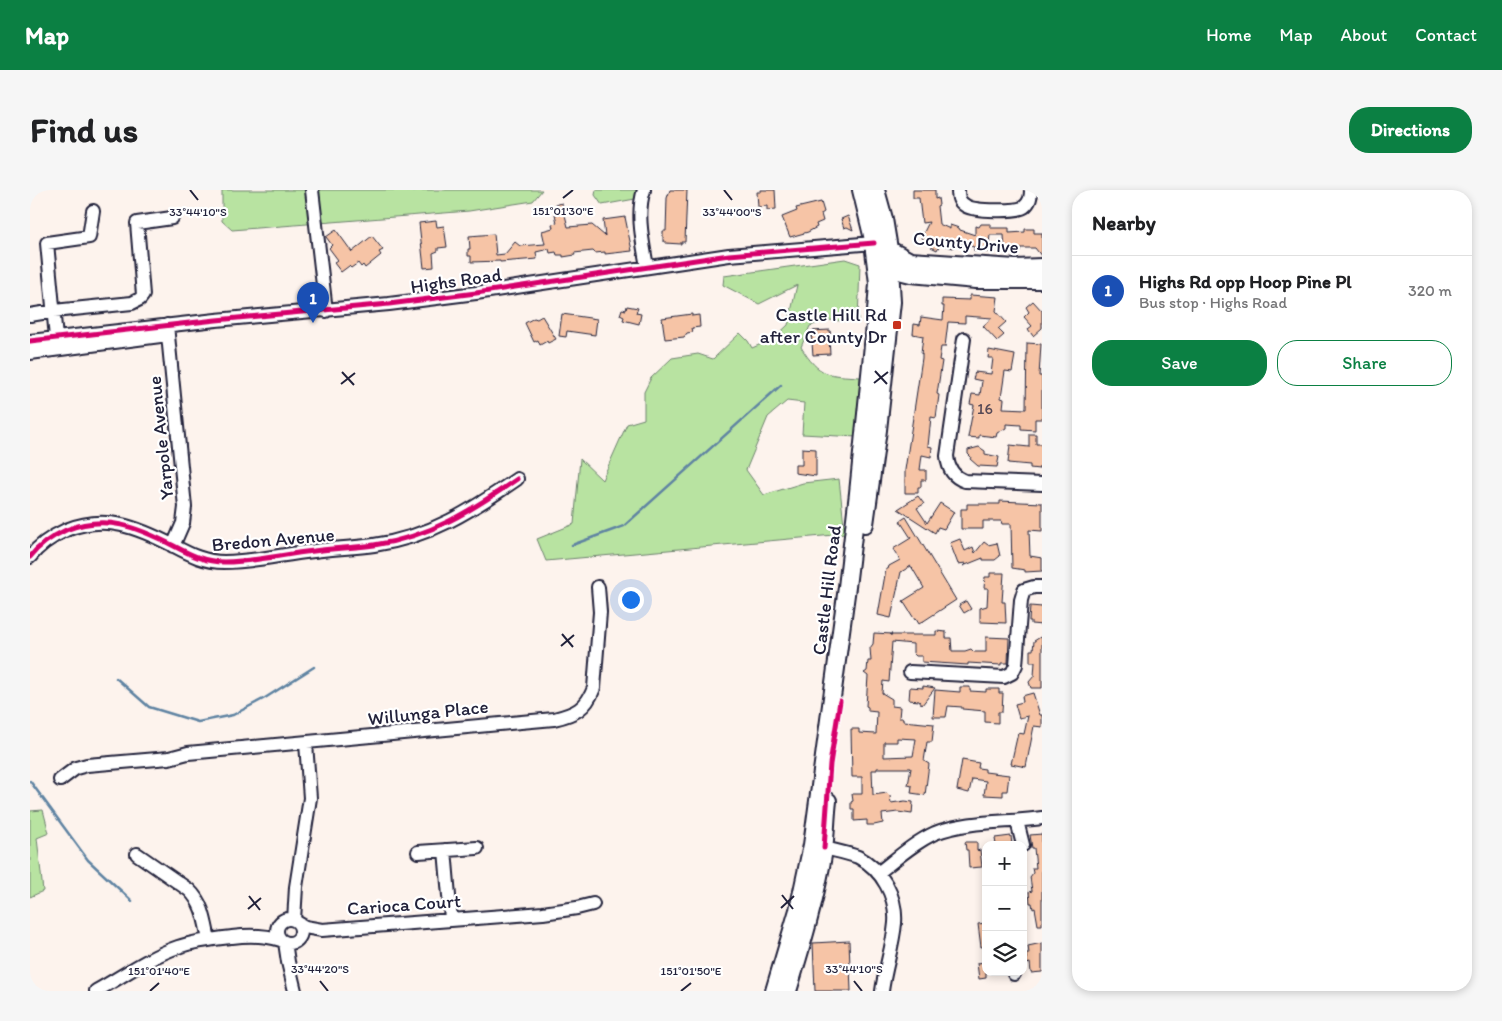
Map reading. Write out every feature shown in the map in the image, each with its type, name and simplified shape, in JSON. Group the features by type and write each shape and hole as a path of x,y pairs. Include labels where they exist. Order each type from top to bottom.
{"main road":[{"name":"Castle Hill Road","path":"788,991 812,904 875,326 878,283 874,243 861,190"},
{"name":"Castle Hill Road","path":"774,991 818,847 879,421 892,302 889,249 876,190"},
{"path":"886,230 874,243 881,258 890,268"},
{"name":"County Drive","path":"874,243 910,260 1015,268 1042,267"},
{"name":"County Drive","path":"890,268 908,274 976,280 1042,280"}],"street":[{"path":"312,190 326,311"},
{"path":"644,190 641,220 647,267"},
{"path":"958,190 958,198 968,208 1006,210 1020,209 1024,206 1030,199 1031,190"},
{"path":"56,338 47,243 89,237 93,211"},
{"path":"30,316 54,311 132,302 140,299 143,295 136,224 172,218"},
{"name":"Highs Road","path":"34,342 56,338 168,330 476,293 729,255 874,243"},
{"path":"30,353 168,330"},
{"name":"Yarpole Avenue","path":"168,330 186,507 183,524 173,546"},
{"path":"964,339 946,456 951,471 965,481 1042,484"},
{"name":"Bredon Avenue","path":"31,554 58,534 76,526 93,523 114,523 135,528 206,561 224,562 383,543 426,532 449,522 472,510 517,479"},
{"name":"Willunga Place","path":"60,780 76,768 87,765 170,758 188,753 554,719 576,712 585,706 594,688 600,612 598,587"},
{"path":"910,672 1004,677 1012,674 1016,665 1021,600 1024,590 1042,587"},
{"path":"290,941 278,931 289,922 310,798 306,743"},
{"path":"878,873 921,841 940,832 964,826 1042,818"},
{"path":"1018,821 1022,841"},
{"path":"818,847 859,858 878,873 889,890 895,914 894,930 882,991"},
{"path":"418,852 477,848"},
{"path":"445,850 451,919"},
{"path":"137,854 195,896 203,913 209,940"},
{"name":"Carioca Court","path":"290,941 322,930 543,913 593,904"},
{"path":"250,935 289,922"},
{"path":"289,922 301,931 290,941 290,968 295,991"},
{"name":"Carioca Court","path":"289,922 322,930"},
{"path":"96,991 160,954 180,946 250,935 268,936 290,941"}],"green space":[{"path":"222,190 542,190 533,201 469,211 232,230 222,221"},
{"path":"596,190 636,190 635,199 602,205 595,195"},
{"path":"845,259 860,264 858,322 828,320 810,326 801,347 807,357 819,369 832,375 860,377 857,437 802,434 804,403 787,401 768,417 746,470 764,495 803,483 839,479 845,534 546,561 537,539 574,524 580,459 602,480 627,424 644,419 644,392 651,378 672,358 698,354 713,359 740,333 752,348 773,339 788,325 797,285 759,304 723,285 724,276"},
{"path":"43,810 49,833 37,838 43,891 30,897 30,811"}],"building":[{"path":"670,190 687,190 685,242 681,242 681,244 665,243 663,241 663,231 666,231 667,198"},
{"path":"761,190 775,190 776,209 767,210 767,206 758,207 757,192 761,192"},
{"path":"913,190 935,190 935,199 938,198 939,205 937,206 939,224 950,229 950,225 975,235 975,226 991,224 991,228 1009,228 1009,233 1025,232 1025,229 1034,229 1034,233 1042,233 1042,257 1035,248 1020,248 1020,251 1005,250 1004,235 990,235 988,252 974,251 974,247 955,242 953,248 940,244 937,250 931,247 932,243 921,238 929,222 922,223 919,198 913,198"},
{"path":"821,202 824,212 821,214 823,221 816,224 817,227 808,232 790,237 782,217 797,211 796,208"},
{"path":"562,203 568,227 592,225 605,236 603,220 625,217 632,251 605,254 605,252 595,253 593,251 574,253 575,255 563,257 563,255 557,255 556,252 550,253 549,249 536,252 537,259 471,262 471,256 468,256 468,249 470,249 469,236 494,234 496,255 505,254 515,242 520,246 545,244 542,231 553,228 552,224 557,223 555,214 558,214 555,205"},
{"path":"848,216 853,230 847,227 844,228 841,219"},
{"path":"436,221 437,227 444,226 447,247 438,248 438,251 433,253 434,267 424,268 419,223"},
{"path":"336,230 352,252 372,236 383,250 379,252 381,255 365,268 363,265 361,267 358,263 351,268 349,266 341,272 334,263 338,260 329,248 332,245 326,237"},
{"path":"970,295 998,297 996,311 1006,322 998,329 1004,335 997,341 983,326 992,318 965,316 965,323 948,322 945,347 941,347 939,360 942,361 937,394 939,395 936,418 931,417 928,446 932,447 931,457 922,455 920,470 926,470 926,480 921,480 921,487 918,487 918,493 905,493 905,470 922,358 923,336 913,334 914,324 920,325 921,317 943,320 944,306 942,306 942,299 970,300"},
{"path":"1033,301 1042,311 1042,328 1033,336 1028,329 1032,326 1024,317 1029,312 1026,307"},
{"path":"627,306 638,308 636,313 641,314 639,324 623,320 624,317 620,315 622,309 626,310"},
{"path":"562,314 597,319 595,335 567,331 566,337 559,336"},
{"path":"692,314 692,316 699,315 700,327 692,328 693,332 687,333 684,337 665,339 662,318"},
{"path":"542,316 556,339 540,345 538,340 534,342 525,323"},
{"path":"830,330 830,354 813,355 811,331"},
{"path":"1027,343 1041,344 1039,376 1042,376 1042,419 1035,419 1035,430 1021,429 1021,425 1006,424 1006,428 997,433 996,437 979,435 979,438 968,437 974,405 970,404 972,394 980,395 982,381 973,379 975,372 991,374 993,358 988,358 989,350 1015,355 1012,372 1005,371 1001,398 1004,399 1003,408 1026,409"},
{"path":"1029,434 1036,434 1036,444 1042,444 1042,467 1039,467 1039,469 1030,468 1030,465 1008,463 1010,445 1029,447"},
{"path":"979,447 985,451 985,454 999,457 997,467 978,466 970,459 968,450"},
{"path":"802,448 816,449 816,476 795,473 795,465 802,465"},
{"path":"918,496 924,504 917,508 927,523 940,503 954,512 944,529 938,527 935,533 898,509"},
{"path":"1000,501 1042,503 1042,531 1029,530 1030,556 1042,558 1042,571 1025,572 1025,570 1012,568 1011,524 1002,524 1001,521 983,521 983,529 961,529 961,509 967,509 967,504 1000,504"},
{"path":"906,517 956,600 919,624 903,601 924,588 911,566 901,572 891,618 878,615 886,569 900,560 893,549 911,538 900,521"},
{"path":"960,539 965,551 973,547 975,553 984,542 988,545 997,543 1000,556 995,560 983,560 983,558 963,566 966,563 958,564 950,543"},
{"path":"990,573 1004,573 1002,602 1005,602 1006,623 980,622 980,608 987,606 988,588 984,588 985,577 990,577"},
{"path":"966,601 971,609 964,613 959,605"},
{"path":"1030,606 1042,607 1042,625 1031,624 1031,621 1029,621"},
{"path":"936,631 946,632 946,638 951,638 952,651 971,649 974,652 986,652 986,637 1009,638 1008,663 1001,663 1001,665 968,663 968,665 922,662 922,656 916,656 913,653 913,644 892,642 889,682 883,681 882,693 892,699 892,706 900,707 899,718 903,718 903,721 934,724 932,742 927,742 924,761 929,764 925,795 911,793 912,786 908,785 911,768 877,768 877,770 872,770 873,795 887,793 890,796 891,803 913,802 912,814 898,812 882,814 883,823 874,825 867,825 867,820 854,821 854,809 851,809 852,794 862,794 862,777 852,777 851,729 859,729 859,733 876,734 877,712 868,711 866,706 868,676 864,673 867,671 868,661 871,661 870,648 873,644 874,633 936,635","holes":["897,738 916,739 913,756 884,757 884,742 897,742"]},
{"path":"1042,636 1042,688 1031,688 1029,682 1034,676 1035,662 1030,662 1030,650 1033,650 1034,641"},
{"path":"923,686 935,688 922,705 919,701 909,700 910,687 923,688"},
{"path":"960,687 970,687 970,691 986,692 986,689 999,689 999,693 1003,693 1002,712 998,712 998,723 985,722 985,711 962,709 962,707 948,706 946,717 933,717 935,690 960,692"},
{"path":"1033,693 1040,715 1042,715 1042,727 1034,726 1026,767 1011,764 1018,733 1024,734 1028,716 1019,718 1015,704 1023,702 1022,696"},
{"path":"962,760 979,763 978,768 985,769 985,772 1009,775 1007,791 1003,791 1003,796 984,795 986,781 972,779 969,793 957,790"},
{"path":"1042,834 1042,925 1038,925 1035,908 1033,909 1032,903 1030,903 1029,892 1032,891 1030,877 1033,873 1032,868 1036,868 1034,848 1032,848 1030,835"},
{"path":"1011,836 1012,841 995,841 995,838"},
{"path":"965,842 977,842 977,851 980,850 982,867 969,868 968,850 966,850"},
{"path":"978,924 982,924 981,947"},
{"path":"849,941 851,991 815,991 813,943"},
{"path":"1042,943 1042,972 1031,973 1030,963 1027,964 1028,946"},
{"path":"982,962 982,976 986,976 986,978 979,979 977,963"}],"waterway":[{"path":"408,190 415,190"},
{"path":"572,545 624,526 781,385"},
{"path":"116,678 149,707 198,722 233,715 265,698 314,667"},
{"path":"30,781 88,860 132,901"}],"cycle path":[{"path":"30,341 216,320 389,304 476,293 729,255 874,243"},
{"path":"30,557 42,545 61,532 81,525 95,523 108,523 134,528 192,555 217,562 246,561 374,545 414,536 450,521 517,479"},
{"path":"824,848 830,764 840,701"}],"place":[{"name":"Highs Rd opp Hoop Pine Pl","path":"313,323"},
{"name":"Castle Hill Rd after County Dr","path":"897,325"}]}
